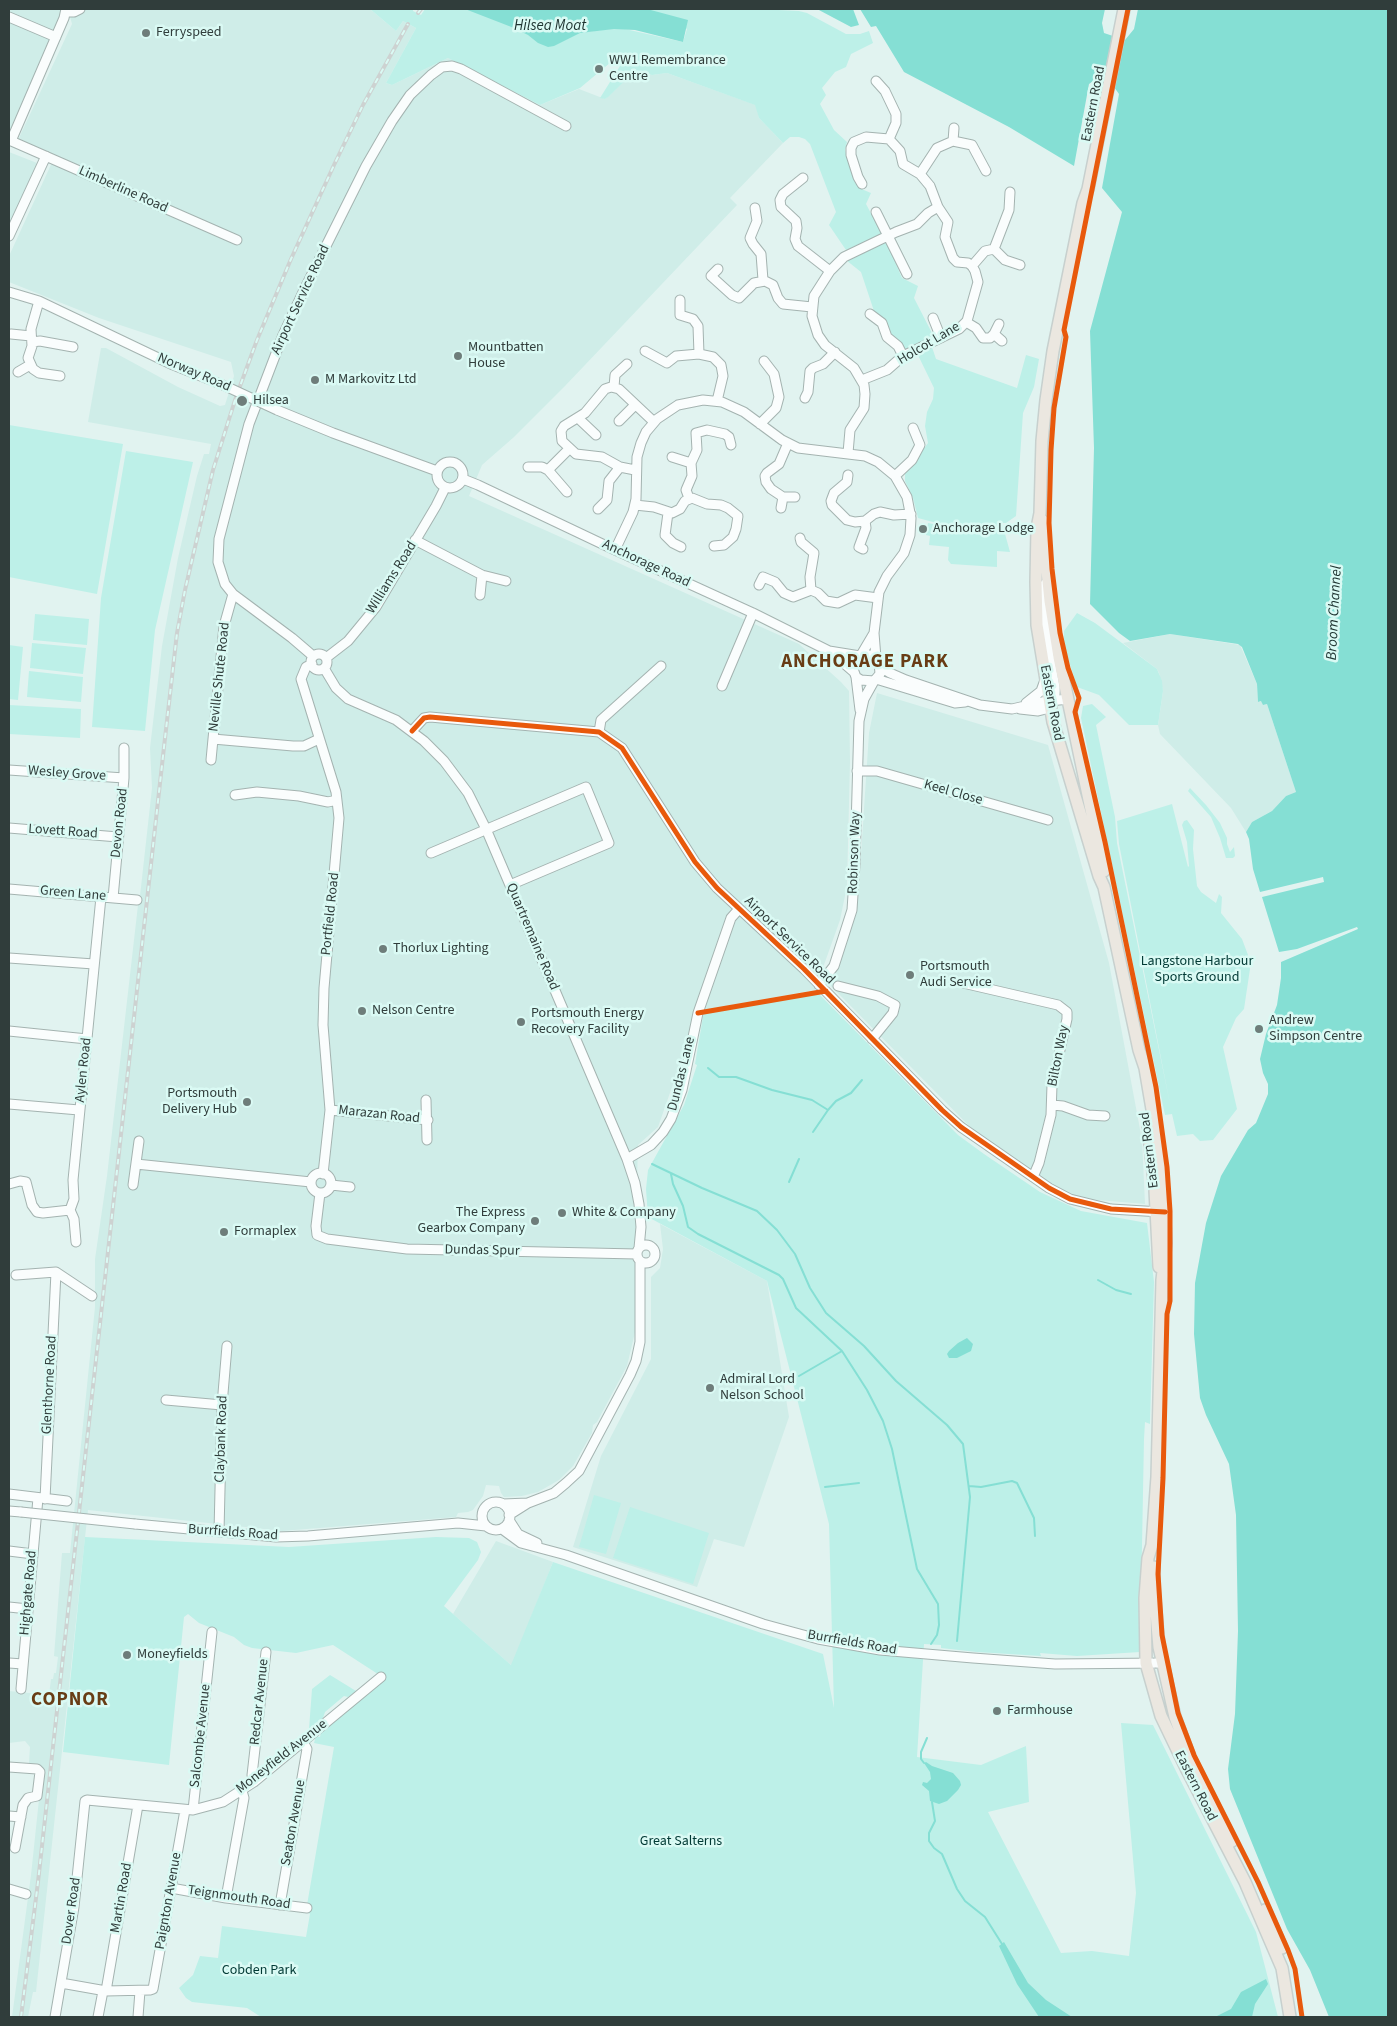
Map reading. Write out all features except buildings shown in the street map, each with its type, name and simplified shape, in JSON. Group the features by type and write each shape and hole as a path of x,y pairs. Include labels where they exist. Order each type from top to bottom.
{"main road":[{"name":"Eastern Road","path":"1103,101 1118,9"},
{"name":"Eastern Road","path":"1124,9 1082,188 1082,203 1053,351 1041,457 1040,513 1037,528 1036,608 1045,680 1064,764 1104,887 1138,1050 1146,1068 1162,1168 1161,1212 1165,1262 1162,1280 1157,1468 1152,1546 1154,1590 1162,1663 1175,1717 1192,1763 1252,1880 1282,1948 1288,1965 1298,2017"},
{"name":"Eastern Road","path":"1040,513 1044,529 1046,572 1056,636 1105,875 1104,887"},
{"name":"Eastern Road","path":"1152,1546 1148,1558 1145,1598 1146,1663 1161,1716 1245,1882 1282,1968 1290,2017"}],"street":[{"path":"10,140 66,10 74,12 80,9"},
{"path":"9,16 56,37"},
{"name":"Airport Service Road","path":"313,660 292,638 233,594 225,584 218,562 219,539 249,424 283,335 304,290 366,166 392,121 410,95 431,74 442,67 452,66 461,69 566,126"},
{"path":"876,81 885,90 896,114 896,123 889,139"},
{"path":"953,141 954,128"},
{"path":"862,184 851,155 852,139 889,139 900,151 903,164 920,174 932,190 938,207 946,219 948,226 945,237 953,258 957,262 968,263 972,266 985,251 994,249"},
{"name":"Limberline Road","path":"10,140 237,240"},
{"path":"920,174 937,148 953,141 972,145 986,171"},
{"path":"9,236 46,156"},
{"path":"803,178 783,194 780,205 796,221 795,239 798,246 830,271"},
{"path":"994,249 1009,210 1010,192"},
{"path":"848,453 850,430 862,412 865,404 865,394 862,380 854,368 823,342 815,331 812,307 816,291 830,271 844,257 889,235 917,224 928,213 938,207"},
{"path":"755,208 757,221 750,238 761,254 763,280"},
{"path":"876,212 908,274"},
{"path":"994,249 1005,260 1020,265"},
{"name":"Holcot Lane","path":"862,380 890,368 903,356 954,333 966,322 972,298 978,285 977,275 972,266"},
{"path":"718,269 712,276 729,294 739,298 754,283 763,280 773,285 778,298 785,305 812,307"},
{"name":"Norway Road","path":"9,292 39,301 173,365 223,385 277,410 333,433 437,471"},
{"path":"680,300 680,315 693,320 698,326 699,354"},
{"path":"39,301 28,354 30,365 39,373 60,376"},
{"path":"870,314 882,324 887,337 898,346 903,356"},
{"path":"933,318 941,338"},
{"path":"966,322 976,328 983,338 990,338 999,324"},
{"path":"12,334 40,342 73,347"},
{"path":"994,334 1002,341"},
{"path":"645,351 667,363 676,356 699,354 714,357 721,365 722,376 717,401"},
{"path":"805,398 808,392 810,371 823,364 834,352"},
{"path":"760,424 776,408 779,397 774,374 764,361"},
{"path":"614,387 615,375 627,364"},
{"path":"18,372 30,365"},
{"path":"635,470 620,467 605,458 579,455 569,449 562,441 560,433 564,426 578,418 594,404 605,389 614,387 619,389 654,422"},
{"path":"615,550 635,505 635,470 641,443 654,422 661,415 678,405 697,400 717,401 738,408 788,443 810,450 848,453 872,459 895,476 907,497 911,514 911,528 906,548 887,576 878,598 874,633 880,674 875,680"},
{"path":"619,421 635,405"},
{"path":"578,418 596,435"},
{"path":"895,476 912,460 920,445 913,428"},
{"path":"689,498 686,490 692,476 691,463 697,450 698,432 707,430 725,434 729,437 731,445"},
{"path":"788,443 779,464 765,476 766,482 771,489 783,497 795,497"},
{"path":"548,470 569,449"},
{"path":"672,457 691,463"},
{"path":"455,463 463,471 463,479 454,488 445,488 438,483 437,471 443,464 455,463"},
{"path":"528,467 542,467 548,470 567,492"},
{"path":"598,509 607,500 609,481 620,467"},
{"path":"848,475 847,482 834,493 831,503 849,521 865,520 877,512 894,515 911,514"},
{"name":"Anchorage Road","path":"463,479 478,484 615,550 753,613 829,651 855,674"},
{"name":"Williams Road","path":"326,658 344,645 362,625 386,591 445,488"},
{"path":"781,508 783,497"},
{"path":"635,505 654,507 668,513 678,511 689,498 721,505 732,510 739,519 732,537 724,545 714,546"},
{"path":"668,513 665,535 677,545"},
{"path":"863,549 859,547 866,528 865,520"},
{"path":"800,538 814,553 810,577 811,590"},
{"path":"415,540 482,575 506,580"},
{"path":"1046,572 1044,615 1055,687 1051,703"},
{"path":"480,595 482,575"},
{"path":"760,579 774,582 791,596 797,597 811,590 815,591 831,604 841,602 855,595 878,598"},
{"name":"Neville Shute Road","path":"211,760 224,626 233,594"},
{"name":"Neville Shute Road","path":"227,615 232,608 244,602"},
{"path":"722,686 753,613"},
{"path":"874,633 855,663 855,674 864,681 875,680 955,703 966,702 1001,708 1038,711 1051,703 1068,699"},
{"name":"Anchorage Road","path":"829,651 860,656"},
{"path":"319,654 326,658 327,663 324,668 317,669 313,660 319,654"},
{"path":"860,656 868,654 898,677 956,696 966,702"},
{"name":"Portfield Road","path":"313,660 306,668 301,679 338,800 339,832 324,988 324,1025 330,1110 322,1174"},
{"path":"598,732 601,720 661,666"},
{"path":"324,668 336,688 348,699 396,720 412,731"},
{"name":"Robinson Way","path":"819,985 834,966 852,910 860,712 855,674"},
{"name":"Robinson Way","path":"860,712 864,699 875,680"},
{"path":"1017,708 1037,695 1043,687 1045,680"},
{"name":"Airport Service Road","path":"412,731 424,718 430,717 598,732 622,748 695,862 717,888 819,985 961,1127 1054,1191 1078,1202 1111,1209 1161,1212"},
{"name":"Quartremaine Road","path":"412,731 444,762 462,786 486,829 628,1158"},
{"name":"Neville Shute Road","path":"213,739 292,746 304,746 320,739"},
{"name":"Devon Road","path":"113,898 124,778 124,748"},
{"name":"Wesley Grove","path":"9,770 124,778"},
{"name":"Keel Close","path":"857,771 877,771 1048,820"},
{"path":"431,853 586,787 609,843 510,885"},
{"path":"235,795 257,792 299,796 328,802 338,800"},
{"name":"Lovett Road","path":"9,828 118,836"},
{"name":"Green Lane","path":"9,889 137,900"},
{"name":"Aylen Road","path":"76,1242 74,1218 70,1210 74,1199 73,1180 101,897"},
{"name":"Dundas Lane","path":"628,1158 647,1148 659,1137 675,1109 682,1090 698,1013 731,918 739,909"},
{"path":"9,958 94,964"},
{"name":"Bilton Way","path":"963,983 1058,1005 1065,1010 1067,1019 1052,1085 1052,1105 1041,1154 1033,1177"},
{"path":"838,986 878,996 894,1005 893,1014 872,1039"},
{"path":"9,1031 87,1039"},
{"name":"Marazan Road","path":"426,1100 427,1140"},
{"path":"9,1104 80,1110"},
{"path":"1052,1105 1063,1106 1088,1115 1105,1116"},
{"name":"Marazan Road","path":"330,1110 428,1120"},
{"path":"133,1185 139,1142"},
{"path":"528,1503 503,1504 498,1502 489,1504 482,1512 482,1518 486,1526 495,1530 502,1529 509,1518 528,1503 554,1493 566,1484 578,1471 630,1375 636,1360 640,1342 643,1255 636,1183 628,1158"},
{"path":"136,1164 312,1182"},
{"path":"322,1174 328,1177 331,1185 328,1191 320,1193 314,1190 312,1182 315,1176 322,1174"},
{"path":"9,1184 24,1180 32,1206 38,1212 70,1210"},
{"path":"331,1185 350,1187"},
{"name":"Dundas Spur","path":"320,1193 316,1226 317,1235 327,1239 407,1249 643,1255"},
{"path":"16,1275 56,1272 92,1296"},
{"name":"Glenthorne Road","path":"41,1498 56,1272"},
{"name":"Claybank Road","path":"219,1532 222,1405 227,1346"},
{"path":"166,1400 222,1405"},
{"path":"9,1494 67,1501"},
{"name":"Highgate Road","path":"21,1689 33,1554 41,1498"},
{"path":"503,1504 507,1509 509,1518"},
{"name":"Burrfields Road","path":"9,1511 276,1537 458,1523 486,1526"},
{"name":"Burrfields Road","path":"458,1523 482,1512"},
{"name":"Burrfields Road","path":"509,1518 518,1534 556,1552"},
{"name":"Burrfields Road","path":"502,1529 521,1543 556,1552 763,1624 818,1639 880,1650 991,1660 1055,1664 1162,1663"},
{"path":"9,1551 33,1554"},
{"path":"1146,1663 1154,1656 1152,1608 1154,1590"},
{"path":"9,1607 28,1609"},
{"name":"Salcombe Avenue","path":"189,1810 212,1632"},
{"name":"Redcar Avenue","path":"254,1782 252,1775 266,1652"},
{"path":"9,1663 23,1664"},
{"name":"Moneyfield Avenue","path":"84,1804 87,1800 189,1810 215,1805 242,1791 254,1782 380,1677"},
{"name":"Seaton Avenue","path":"280,1905 307,1749 303,1742"},
{"path":"9,1767 36,1769 40,1772 38,1796 25,1801 15,1848"},
{"path":"226,1898 244,1798 242,1791"},
{"name":"Dover Road","path":"55,2017 75,1900 84,1804"},
{"name":"Martin Road","path":"98,2017 105,1991 138,1805"},
{"name":"Paignton Avenue","path":"140,1991 150,1990 154,1986 171,1888 189,1810"},
{"path":"9,1816 21,1817"},
{"name":"Teignmouth Road","path":"171,1888 226,1898 306,1908"},
{"path":"9,1889 26,1894"},
{"path":"61,1983 105,1991 140,1991 138,2017"}],"shaded area":[{"path":"9,9 61,9 63,14 9,140"},
{"path":"68,9 370,9 396,31 403,21 416,28 386,83 392,85 448,58 540,105 579,89 605,99 632,74 638,72 652,75 667,73 756,105 759,118 783,143 730,198 737,205 565,386 514,437 482,465 469,496 799,644 841,682 849,691 850,762 847,886 840,920 815,990 704,1010 698,1013 658,1127 638,1145 635,1255 636,1328 627,1366 597,1422 593,1425 592,1433 573,1466 559,1480 538,1492 522,1496 504,1497 499,1486 486,1485 483,1496 473,1510 458,1513 456,1517 282,1531 88,1510 36,1992 33,1992 28,2017 12,2017 31,1875 42,1771 39,1764 29,1763 30,1747 25,1741 9,1743 9,1691 49,1695 51,1679 53,1679 54,1673 56,1673 58,1657 54,1656 62,1553 70,1553 95,1307 95,1259 107,1176 152,788 150,748 162,646 178,558 197,476 204,454 209,454 211,444 88,422 101,348 106,348 178,387 220,406 225,405 234,376 231,362 99,318 9,282 9,256 55,156 18,140 72,24"},
{"path":"9,152 37,163 9,226"},
{"path":"1170,634 1240,645 1257,684 1258,702 1262,701 1263,705 1267,704 1296,792 1286,796 1272,811 1252,822 1246,832 1231,808 1160,734 1158,725 1163,691 1159,673 1157,669 1123,643"},
{"path":"877,693 1048,745 1109,963 1142,1140 1145,1204 1074,1198 986,1143 829,984 858,900 869,733"},
{"name":"Admiral Lord Nelson School","path":"660,1224 767,1281 789,1417 744,1547 714,1539 697,1587 573,1547 601,1456 651,1359 651,1277 660,1268 663,1249"},
{"path":"496,1541 553,1562 512,1666 453,1614"}],"green space":[{"path":"370,9 413,9 413,11 421,15 425,9 519,9 580,33 608,29 625,29 683,42 687,29 647,9 799,11 807,13 846,34 860,34 869,31 873,43 851,54 846,67 835,72 822,88 826,95 820,104 834,130 847,142 845,150 847,158 859,188 871,193 866,204 882,234 846,250 829,225 836,212 810,144 805,139 799,137 790,137 783,143 759,118 755,105 667,73 652,75 640,72 632,74 608,97 605,99 600,98 620,66 620,59 617,57 580,88 540,105 448,58 392,85 386,83 416,28 403,21 396,31"},
{"path":"886,240 902,278 918,286 914,298 934,337 903,350 887,335 875,314 861,272 846,260"},
{"path":"932,347 936,359 1017,388 1026,355 1039,359 1034,387 1023,413 1016,516 1006,523 1002,523 1010,552 997,551 997,567 951,564 948,560 949,547 929,545 930,536 926,535 928,523 954,528 954,526 918,518 913,498 905,481 905,474 928,443 925,426 927,412 933,399 934,388 917,353"},
{"path":"9,425 123,444 97,594 9,577"},
{"path":"126,451 193,462 155,630 145,731 92,727 101,598"},
{"path":"1077,613 1095,623 1157,669 1162,681 1163,691 1158,725 1129,725 1099,695 1077,687 1064,645 1064,631"},
{"path":"35,614 89,619 87,645 33,640"},
{"path":"32,643 86,648 83,674 30,668"},
{"path":"9,645 23,647 18,700 9,699"},
{"path":"29,671 83,677 81,702 27,697"},
{"name":"Langstone Harbour Sports Ground","path":"1092,704 1106,717 1096,725 1115,817 1117,843 1170,1104 1119,844 1117,821 1172,804 1188,867 1187,842 1182,825 1184,821 1187,820 1194,830 1193,849 1197,886 1201,892 1216,903 1219,894 1222,897 1221,913 1242,939 1248,955 1250,969 1244,1009 1236,1018 1223,1047 1237,1109 1213,1140 1200,1141 1193,1134 1177,1136 1172,1114 1165,1115 1081,718 1083,706"},
{"path":"9,705 81,709 80,738 9,734"},
{"path":"1190,788 1220,823 1227,838 1230,852 1234,847 1235,856 1233,858 1226,858 1211,817 1188,791"},
{"path":"817,992 958,1135 984,1154 1040,1192 1081,1211 1147,1223 1154,1282 1150,1424 1145,1422 1144,1439 1140,1652 1077,1656 1040,1653 1041,1656 977,1652 941,1648 941,1645 924,1644 917,1757 981,1765 1026,1746 1029,1802 988,1812 1061,1953 1092,1951 1129,1956 1136,1893 1121,1723 1153,1725 1256,1932 1278,2017 261,2017 247,2008 192,2002 186,1998 179,1988 193,1975 200,1956 218,1958 222,1926 306,1937 310,1914 306,1911 334,1747 314,1743 316,1736 320,1737 321,1732 384,1678 333,1645 296,1653 252,1648 244,1645 234,1637 199,1623 188,1614 184,1617 169,1765 63,1752 85,1537 289,1547 436,1537 469,1538 477,1542 481,1552 478,1560 444,1606 511,1665 553,1562 823,1654 834,1708 829,1524 767,1281 648,1217 646,1189 648,1170 684,1105 697,1065 695,1064 704,1011"},
{"path":"594,1495 621,1503 606,1554 579,1547"},
{"path":"630,1507 709,1533 693,1584 613,1558"},
{"path":"330,1675 356,1691 348,1697 344,1696 325,1712 323,1718 309,1729 312,1689"}],"water":[{"name":"Hilsea Moat","path":"465,9 647,9 688,20 683,42 635,30 614,29 580,33 548,47 514,28"},
{"path":"817,9 853,9 859,25 851,27"},
{"name":"Broom Channel","path":"860,9 1105,9 1102,23 1104,33 1125,40 1134,29 1138,9 1388,9 1388,2017 1329,2017 1310,1970 1287,1929 1230,1789 1228,1769 1235,1714 1238,1631 1236,1515 1229,1464 1200,1398 1194,1334 1195,1283 1206,1223 1221,1176 1248,1130 1256,1123 1268,1094 1268,1084 1260,1059 1266,1034 1277,1005 1281,962 1358,929 1357,927 1297,949 1279,952 1262,897 1324,882 1323,877 1260,892 1253,869 1249,839 1246,832 1252,822 1272,811 1286,796 1296,792 1267,704 1263,705 1261,701 1258,702 1257,684 1242,647 1238,644 1170,634 1130,641 1119,633 1090,604 1094,448 1090,331 1122,212 1102,188 1119,94 1114,84 1096,79 1089,84 1074,166 1009,127 904,72 876,26 871,27"},
{"path":"967,1338 973,1344 971,1351 957,1358 949,1358 947,1354 949,1351"},
{"path":"926,1762 953,1773 960,1781 961,1785 958,1790 947,1801 939,1804 930,1801 929,1791 922,1785 923,1782 927,1783 931,1779 930,1772 924,1763"},
{"path":"1004,1942 1028,1983 1046,2000 1072,2017 1039,2017 1017,1984 999,1946"},
{"path":"1266,1979 1268,1984 1255,2004 1252,2017 1215,2017 1231,2009 1241,1992"}],"waterway":[{"path":"708,1068 719,1077 736,1077 772,1090 812,1100 828,1110 836,1101 851,1093 862,1080"},
{"path":"813,1132 828,1110"},
{"path":"789,1182 799,1159"},
{"path":"652,1164 757,1211 777,1230 795,1254 810,1288 826,1313 864,1346 896,1381 947,1425 963,1444 970,1497 957,1641"},
{"path":"671,1174 673,1184 683,1206 688,1227 698,1234 779,1275 783,1279 796,1308 842,1351 867,1390 883,1421 892,1449 917,1569 938,1604 939,1625 937,1635 931,1644"},
{"path":"1098,1280 1116,1290 1131,1294"},
{"path":"799,1376 842,1351"},
{"path":"969,1486 981,1487 1012,1481 1017,1483 1034,1518 1035,1536"},
{"path":"825,1487 859,1483"},
{"path":"924,1763 921,1759 921,1752 927,1738"},
{"path":"932,1802 935,1821 929,1833 929,1841 942,1854 957,1889 965,1901 985,1917 1002,1944"}],"railway":[{"path":"418,13 421,9"},
{"path":"21,2017 38,1882 177,633 185,590 213,470 236,397 257,340 291,259 334,165 363,105 408,24"}],"cycle path":[{"path":"1128,9 1064,330 1066,337 1054,408 1051,450 1049,523 1052,569 1060,633 1068,668 1079,698 1075,712 1105,842 1156,1087 1167,1167 1170,1211 1170,1301 1167,1314 1163,1478 1158,1574 1162,1635 1178,1713 1194,1755 1258,1882 1288,1950 1295,1969 1302,2017"},
{"path":"412,731 424,718 430,717 599,732 622,748 695,862 717,888 804,969 961,1127 1049,1188 1070,1199 1111,1209 1165,1212"},
{"path":"698,1013 826,991"}],"place":[{"name":"Ferryspeed","path":"146,33"},
{"name":"WW1 Remembrance Centre","path":"599,69"},
{"name":"Mountbatten House","path":"458,356"},
{"name":"M Markovitz Ltd","path":"315,380"},
{"name":"Hilsea","path":"242,401"},
{"name":"Anchorage Lodge","path":"923,529"},
{"name":"Thorlux Lighting","path":"383,949"},
{"name":"Portsmouth Audi Service","path":"910,975"},
{"name":"Nelson Centre","path":"362,1011"},
{"name":"Portsmouth Energy Recovery Facility","path":"521,1022"},
{"name":"Andrew Simpson Centre","path":"1259,1029"},
{"name":"Portsmouth Delivery Hub","path":"247,1102"},
{"name":"White & Company","path":"562,1213"},
{"name":"The Express Gearbox Company","path":"535,1221"},
{"name":"Formaplex","path":"224,1232"},
{"name":"Admiral Lord Nelson School","path":"710,1388"},
{"name":"Moneyfields","path":"127,1655"},
{"name":"Farmhouse","path":"997,1711"}],"district":[{"name":"ANCHORAGE PARK","path":"865,663"},
{"name":"COPNOR","path":"70,1701"}],"park label":[{"name":"Great Salterns","path":"681,1842"},
{"name":"Cobden Park","path":"259,1971"}]}
